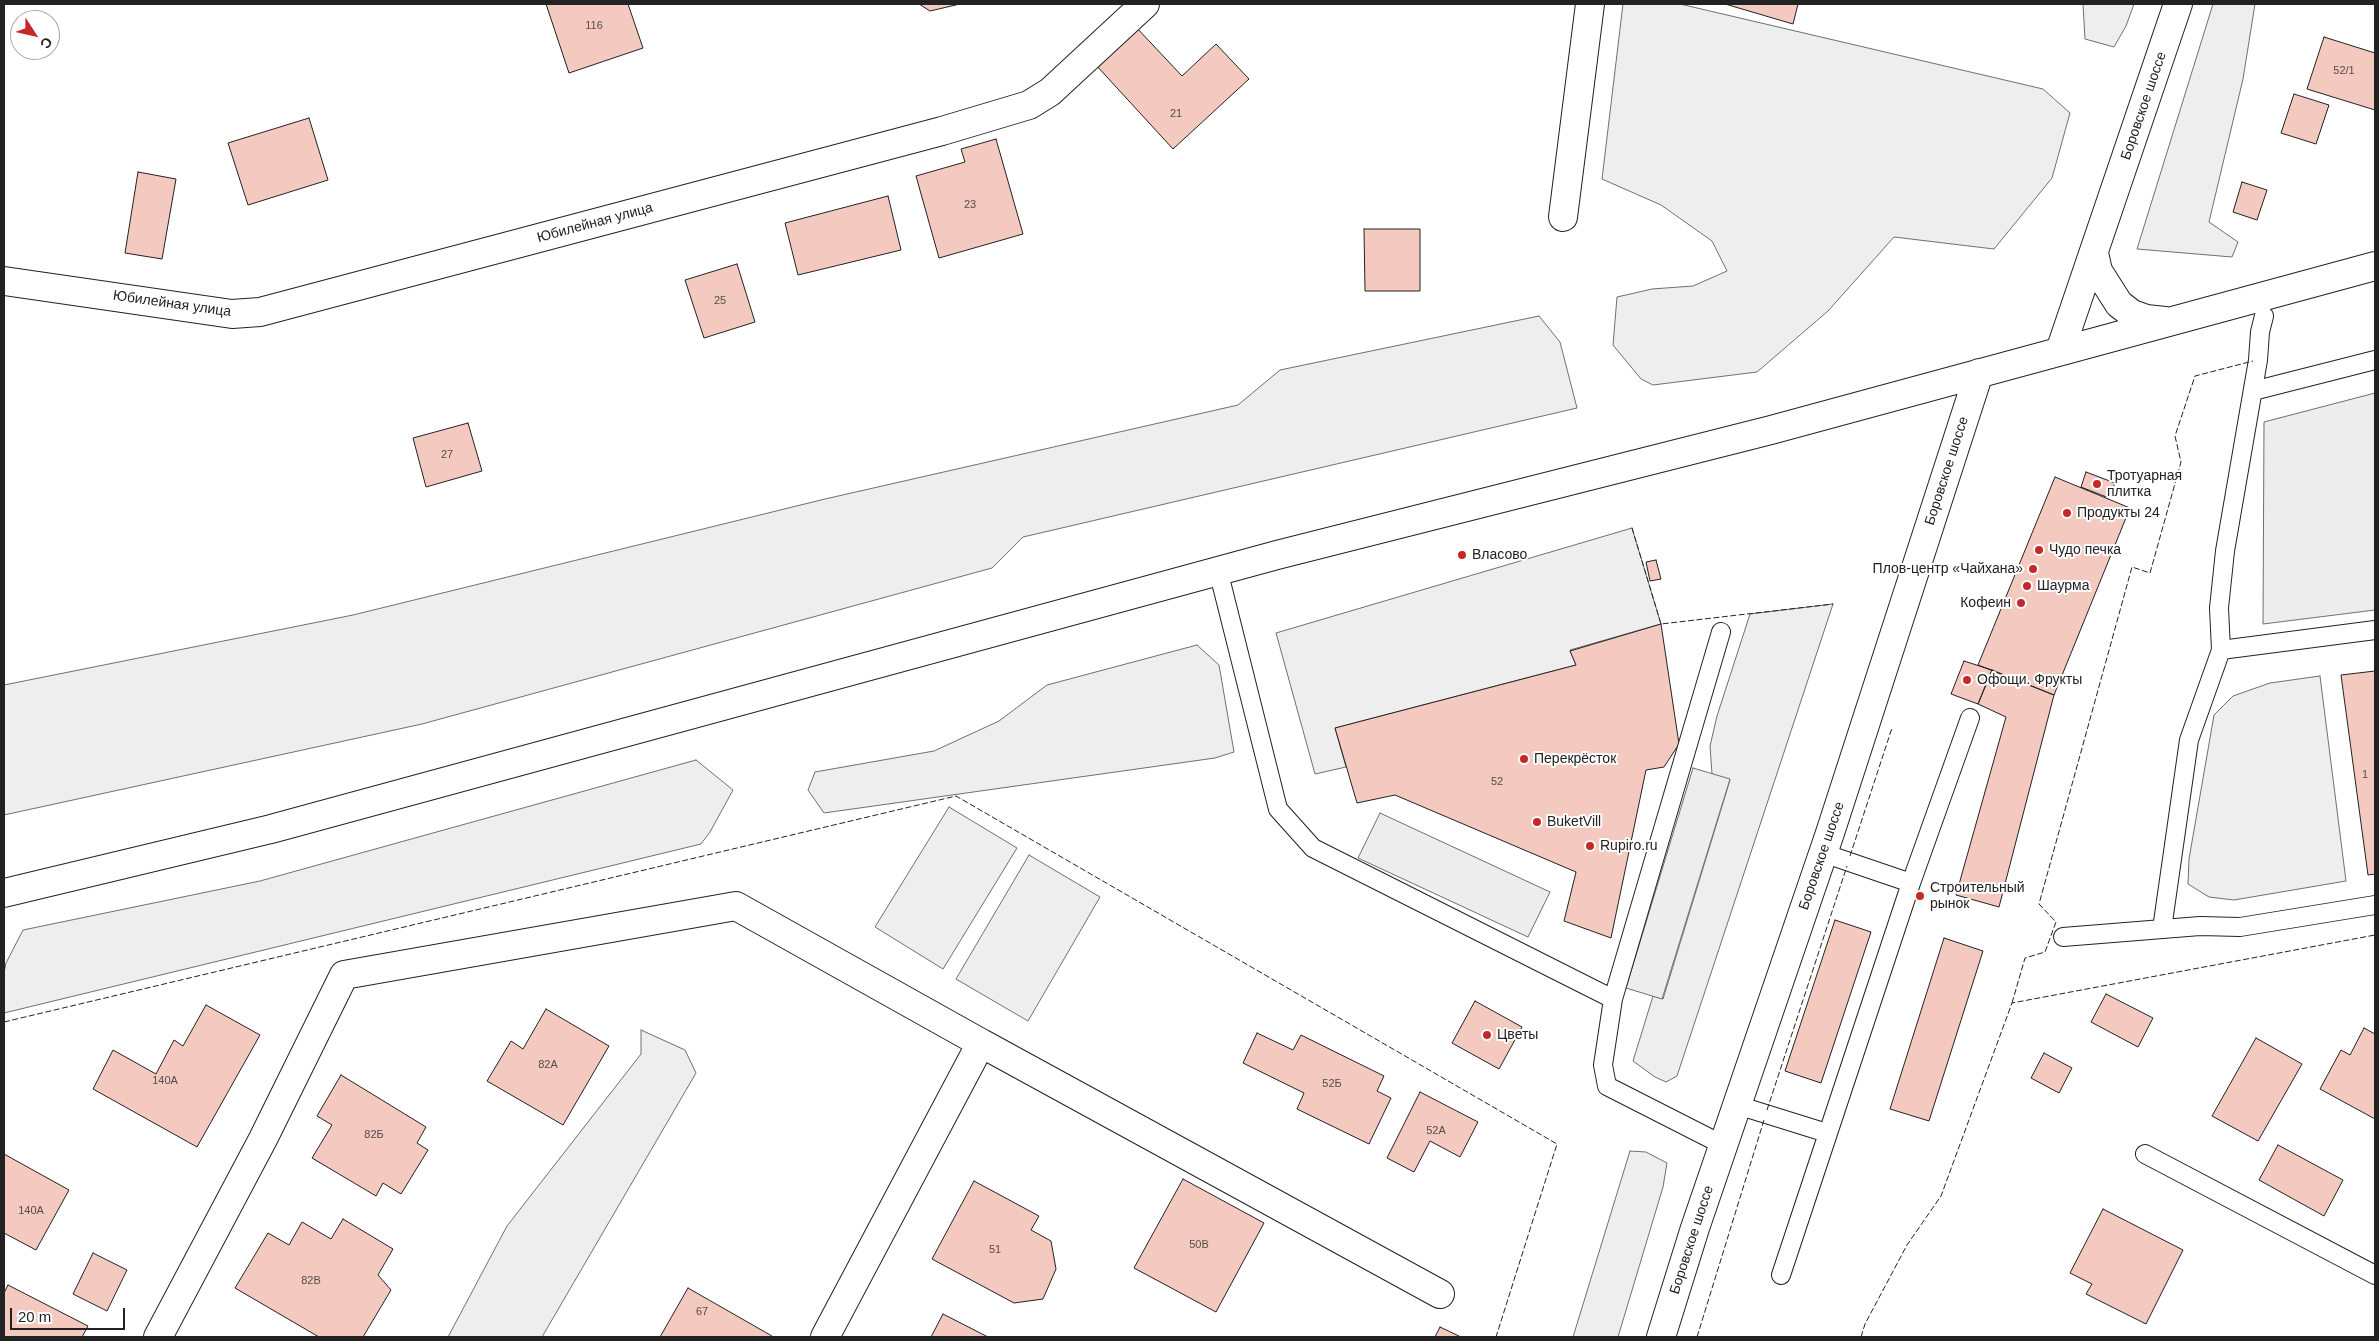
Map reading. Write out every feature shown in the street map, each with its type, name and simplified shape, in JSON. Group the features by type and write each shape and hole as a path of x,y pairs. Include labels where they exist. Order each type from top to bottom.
{"main road":[{"name":"Юбилейная улица","path":"4,281 232,314 260,312 933,134 1029,105 1050,92 1145,4"},
{"path":"1563,217 1590,4"},
{"name":"Боровское шоссе","path":"2060,351 2178,4"},
{"path":"2094,253 2098,271 2119,304 2132,314 2146,319 2170,321"},
{"path":"4,893 281,826 1218,570 1771,430 2375,266"},
{"name":"Боровское шоссе","path":"1661,1337 1723,1145 1823,853 1979,373"},
{"path":"158,1337 263,1139 344,976 736,906 982,1044 1440,1294"},
{"path":"825,1337 982,1044"}],"lane":[{"path":"2162,929 2188,740 2221,650 2219,608 2225,551 2264,316"},
{"path":"2253,391 2375,360"},
{"path":"1218,570 1278,809 1313,848 1613,999"},
{"path":"2221,650 2375,630"},
{"path":"1721,632 1613,999 1603,1065 1607,1086 1723,1145"},
{"path":"1781,1275 1911,883 1970,718"},
{"path":"1823,853 1911,883"},
{"path":"2063,937 2200,926 2240,927 2375,905"},
{"path":"1737,1105 1827,1133"},
{"path":"2145,1154 2375,1275"}],"shaded area":[{"path":"1623,4 1680,4 2043,89 2070,113 2052,178 1994,249 1894,237 1828,311 1757,372 1653,385 1641,379 1613,345 1617,297 1652,289 1693,286 1727,271 1712,241 1661,205 1602,179"},
{"path":"2083,4 2134,4 2126,26 2114,47 2085,39"},
{"path":"2213,4 2255,4 2243,79 2209,222 2238,242 2232,257 2137,249"},
{"path":"1539,316 1560,342 1577,408 1023,537 992,568 422,724 4,815 4,685 353,615 825,499 1238,405 1280,370"},
{"path":"2375,393 2375,610 2263,624 2264,422"},
{"path":"1632,528 1661,624 1570,650 1576,665 1335,728 1346,767 1315,774 1276,633"},
{"path":"1833,604 1677,1076 1666,1082 1655,1077 1633,1061 1653,996 1663,999 1730,780 1712,774 1710,746 1717,716 1750,614"},
{"path":"1197,645 1219,665 1234,752 1215,758 824,813 808,790 815,772 934,751 999,721 1047,685"},
{"path":"2320,676 2346,881 2234,900 2209,897 2188,884 2189,859 2214,715 2233,696 2270,683"},
{"path":"696,760 733,790 710,832 701,844 4,1013 4,973 6,963 23,930 260,881"},
{"path":"1693,768 1730,779 1662,999 1626,988"},
{"path":"949,807 1017,848 943,969 875,927"},
{"path":"1380,813 1550,892 1528,937 1358,858"},
{"path":"1029,855 1100,897 1028,1021 956,979"},
{"path":"641,1030 685,1050 696,1073 542,1337 448,1337 507,1226 641,1054"},
{"path":"1630,1151 1646,1152 1667,1163 1663,1187 1618,1337 1573,1337"}],"building":[{"path":"546,4 628,4 643,48 569,73"},
{"path":"919,4 960,4 930,11"},
{"path":"1725,4 1798,4 1793,24"},
{"path":"1135,26 1182,76 1216,44 1249,79 1173,149 1095,64"},
{"path":"2324,37 2375,53 2375,110 2307,89"},
{"path":"2294,94 2329,105 2316,144 2281,133"},
{"path":"309,118 328,180 248,205 228,143"},
{"path":"996,139 1023,234 939,258 916,176 965,162 961,149"},
{"path":"138,172 176,179 162,259 125,253"},
{"path":"2242,182 2267,190 2257,220 2233,212"},
{"path":"888,196 901,250 798,275 785,223"},
{"path":"1364,229 1420,229 1420,291 1365,291"},
{"path":"737,264 755,322 704,338 685,280"},
{"path":"468,423 482,471 426,487 413,438"},
{"path":"2086,472 2115,483 2109,498 2081,487"},
{"path":"2055,477 2130,508 2054,695 1978,665"},
{"path":"1656,560 1661,579 1650,581 1646,562"},
{"path":"1661,624 1679,744 1664,767 1646,770 1611,938 1564,921 1576,872 1395,795 1357,803 1335,728 1576,665 1570,651"},
{"path":"1964,661 1992,670 1978,704 1951,694"},
{"path":"1992,670 2054,695 1999,907 1956,895 2006,717 1978,704"},
{"path":"2375,671 2375,874 2368,875 2341,675"},
{"path":"1835,920 1871,932 1821,1083 1785,1071"},
{"path":"1944,938 1983,951 1929,1121 1890,1109"},
{"path":"2106,994 2153,1018 2138,1047 2091,1022"},
{"path":"1475,1001 1522,1027 1499,1069 1452,1043"},
{"path":"206,1005 260,1035 197,1147 93,1089 113,1050 156,1074 174,1040 183,1046"},
{"path":"546,1009 609,1046 563,1125 487,1081 511,1041 523,1049"},
{"path":"2364,1028 2375,1034 2375,1119 2320,1089 2341,1050 2350,1055"},
{"path":"1257,1033 1293,1050 1301,1035 1384,1076 1377,1091 1391,1098 1369,1144 1297,1109 1304,1093 1243,1063"},
{"path":"2256,1038 2302,1064 2258,1141 2212,1116"},
{"path":"2044,1053 2072,1068 2059,1093 2031,1078"},
{"path":"341,1075 426,1127 417,1143 428,1150 401,1194 383,1183 376,1196 312,1158 332,1125 317,1116"},
{"path":"1420,1092 1478,1122 1460,1157 1430,1141 1414,1172 1387,1158"},
{"path":"2278,1145 2343,1180 2324,1216 2259,1180"},
{"path":"4,1154 69,1190 36,1250 4,1233"},
{"path":"1183,1179 1264,1223 1216,1312 1134,1268"},
{"path":"974,1181 1039,1216 1031,1230 1051,1241 1056,1269 1043,1299 1014,1303 932,1259"},
{"path":"2103,1209 2183,1250 2146,1324 2086,1294 2092,1284 2070,1273"},
{"path":"343,1219 393,1249 378,1275 391,1290 363,1337 319,1337 235,1288 268,1233 289,1245 302,1222 331,1239"},
{"path":"93,1253 127,1270 107,1311 73,1294"},
{"path":"8,1285 88,1326 82,1337 4,1337 4,1293"},
{"path":"688,1288 772,1336 660,1337"},
{"path":"943,1314 988,1337 931,1337"},
{"path":"1440,1327 1461,1337 1435,1337"}],"fence":[{"path":"2012,1003 2025,958 2045,952 2056,922 2039,904 2132,567 2150,573 2181,462 2175,436 2195,376 2253,361"},
{"path":"1632,528 1661,624 1833,604"},
{"path":"1850,856 1892,728"},
{"path":"4,1022 956,796 1557,1144 1496,1337"},
{"path":"1767,1110 1847,866"},
{"path":"1861,1337 1865,1324 1907,1245 1941,1196 2012,1003 2375,935"},
{"path":"1697,1337 1764,1120"}],"place":[{"name":"Тротуарная плитка","path":"2097,484"},
{"name":"Продукты 24","path":"2067,513"},
{"name":"Чудо печка","path":"2039,550"},
{"name":"Власово","path":"1462,555"},
{"name":"Плов-центр «Чайхана»","path":"2033,569"},
{"name":"Шаурма","path":"2027,586"},
{"name":"Кофеин","path":"2021,603"},
{"name":"Офощи. Фрукты","path":"1967,680"},
{"name":"Перекрёсток","path":"1524,759"},
{"name":"BuketVill","path":"1537,822"},
{"name":"Rupiro.ru","path":"1590,846"},
{"name":"Строительный рынок","path":"1920,896"},
{"name":"Цветы","path":"1487,1035"}]}
